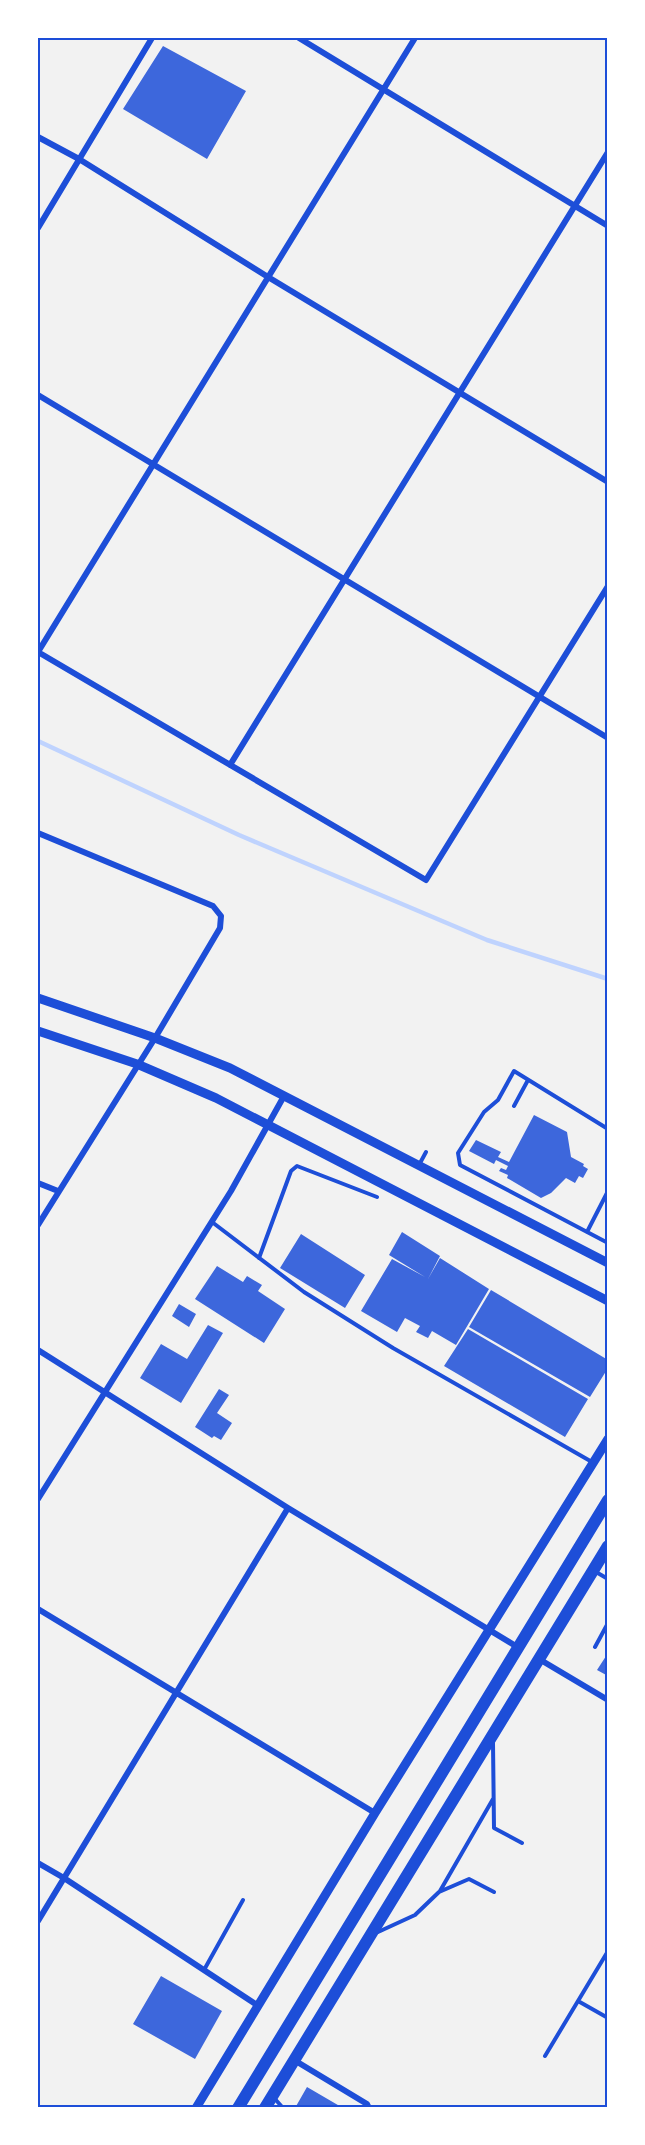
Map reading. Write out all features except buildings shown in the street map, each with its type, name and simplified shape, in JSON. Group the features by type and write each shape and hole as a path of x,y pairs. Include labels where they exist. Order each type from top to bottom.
{"highway":[{"path":"238,2108 608,1500"},
{"path":"265,2108 608,1546"}],"street":[{"path":"38,228 152,38"},
{"path":"299,38 608,226"},
{"path":"415,38 38,652 426,880 608,586"},
{"path":"38,136 608,482"},
{"path":"230,765 608,152"},
{"path":"38,394 608,738"},
{"path":"38,833 213,906 221,916 219,928 155,1038 38,1225"},
{"path":"38,998 232,1064 284,1096 608,1263"},
{"path":"38,1031 137,1064 216,1098 608,1300"},
{"path":"38,1499 212,1222 284,1096"},
{"path":"38,1183 58,1191"},
{"path":"38,1350 288,1508 519,1648"},
{"path":"196,2108 375,1813 608,1439"},
{"path":"38,1921 288,1508"},
{"path":"38,1609 375,1813"},
{"path":"539,1659 608,1700"},
{"path":"38,1863 257,2005"},
{"path":"294,2060 367,2104 369,2108"}],"lane":[{"path":"608,1129 514,1071 498,1100 484,1112 458,1153 460,1166 608,1243"},
{"path":"514,1106 528,1080"},
{"path":"419,1166 426,1152"},
{"path":"259,1258 291,1170 297,1166 377,1197"},
{"path":"586,1232 608,1191"},
{"path":"212,1222 304,1292 393,1348 593,1462"},
{"path":"593,1570 608,1578"},
{"path":"595,1647 608,1623"},
{"path":"492,1733 494,1828 522,1842"},
{"path":"369,1936 415,1915 439,1892 493,1798"},
{"path":"439,1892 470,1879 494,1892"},
{"path":"204,1970 243,1900"},
{"path":"545,2056 608,1951"},
{"path":"578,2001 608,2018"},
{"path":"272,2096 283,2108"}],"waterway":[{"path":"38,741 239,835 487,940 608,979"}]}
